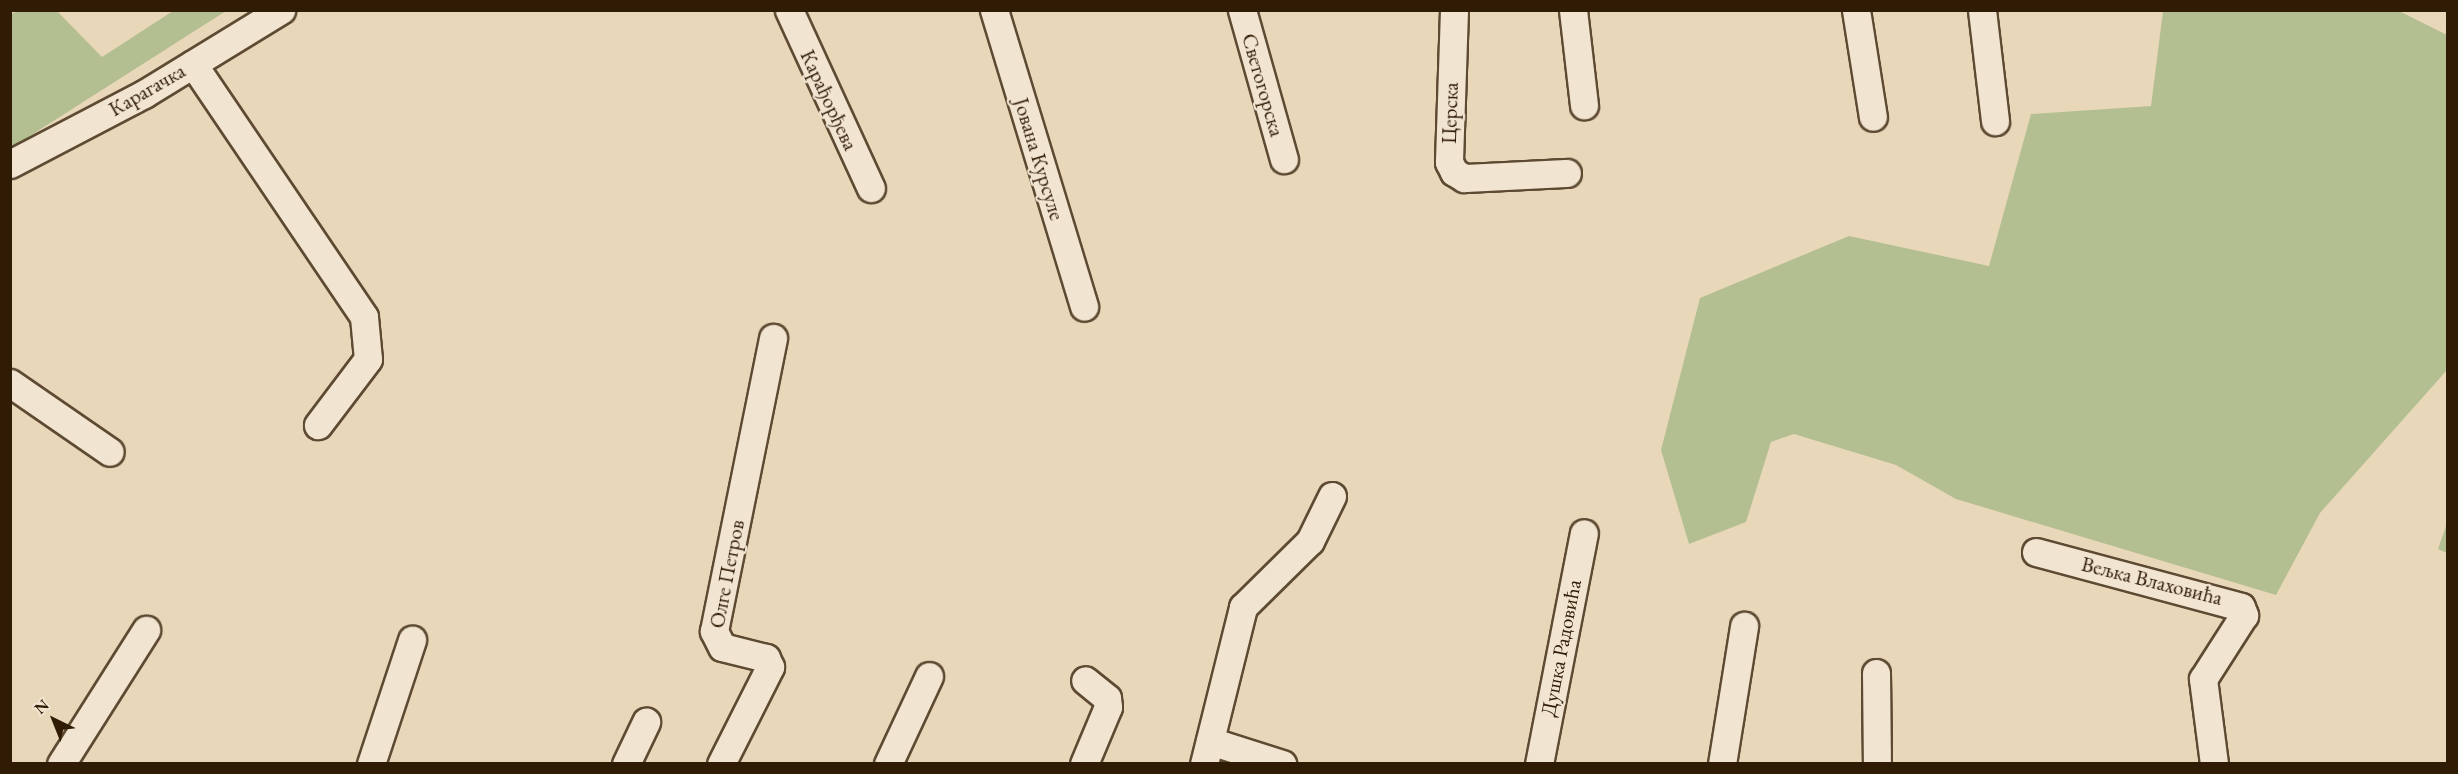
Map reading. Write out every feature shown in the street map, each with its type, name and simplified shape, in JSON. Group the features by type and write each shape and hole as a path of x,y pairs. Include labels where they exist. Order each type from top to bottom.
{"street":[{"name":"Карагачка","path":"10,164 193,64 281,10"},
{"name":"Карађорђева","path":"789,10 871,188"},
{"name":"Јована Курсуле","path":"994,10 1084,308"},
{"name":"Светогорска","path":"1242,10 1284,159"},
{"name":"Церска","path":"1454,10 1449,162 1454,172 1464,178 1567,173"},
{"path":"1573,10 1584,105"},
{"path":"1856,10 1873,117"},
{"path":"1982,10 1995,121"},
{"path":"193,64 364,317 368,359 318,425"},
{"name":"Олге Петров","path":"721,764 770,667 766,658 722,647 714,631 773,338"},
{"path":"10,383 110,452"},
{"path":"1282,764 1207,752 1243,607 1310,541 1332,495"},
{"name":"Душка Радовића","path":"1539,764 1584,533"},
{"name":"Вељка Влаховића","path":"2036,552 2241,607 2244,615 2203,679 2214,764"},
{"path":"1722,764 1744,626"},
{"path":"61,764 146,630"},
{"path":"371,764 412,640"},
{"path":"1876,673 1877,764"},
{"path":"888,764 929,676"},
{"path":"1084,680 1107,698 1108,707 1084,764"},
{"path":"626,764 646,722"}],"green space":[{"path":"21,10 57,11 102,57 173,11 226,11 11,148 11,14"},
{"path":"2163,11 2399,11 2447,35 2447,370 2320,513 2276,595 1956,499 1896,465 1794,434 1771,442 1746,522 1689,544 1661,450 1700,298 1849,236 1989,266 2031,114 2151,106"},
{"path":"2447,523 2447,553 2438,549"}]}
